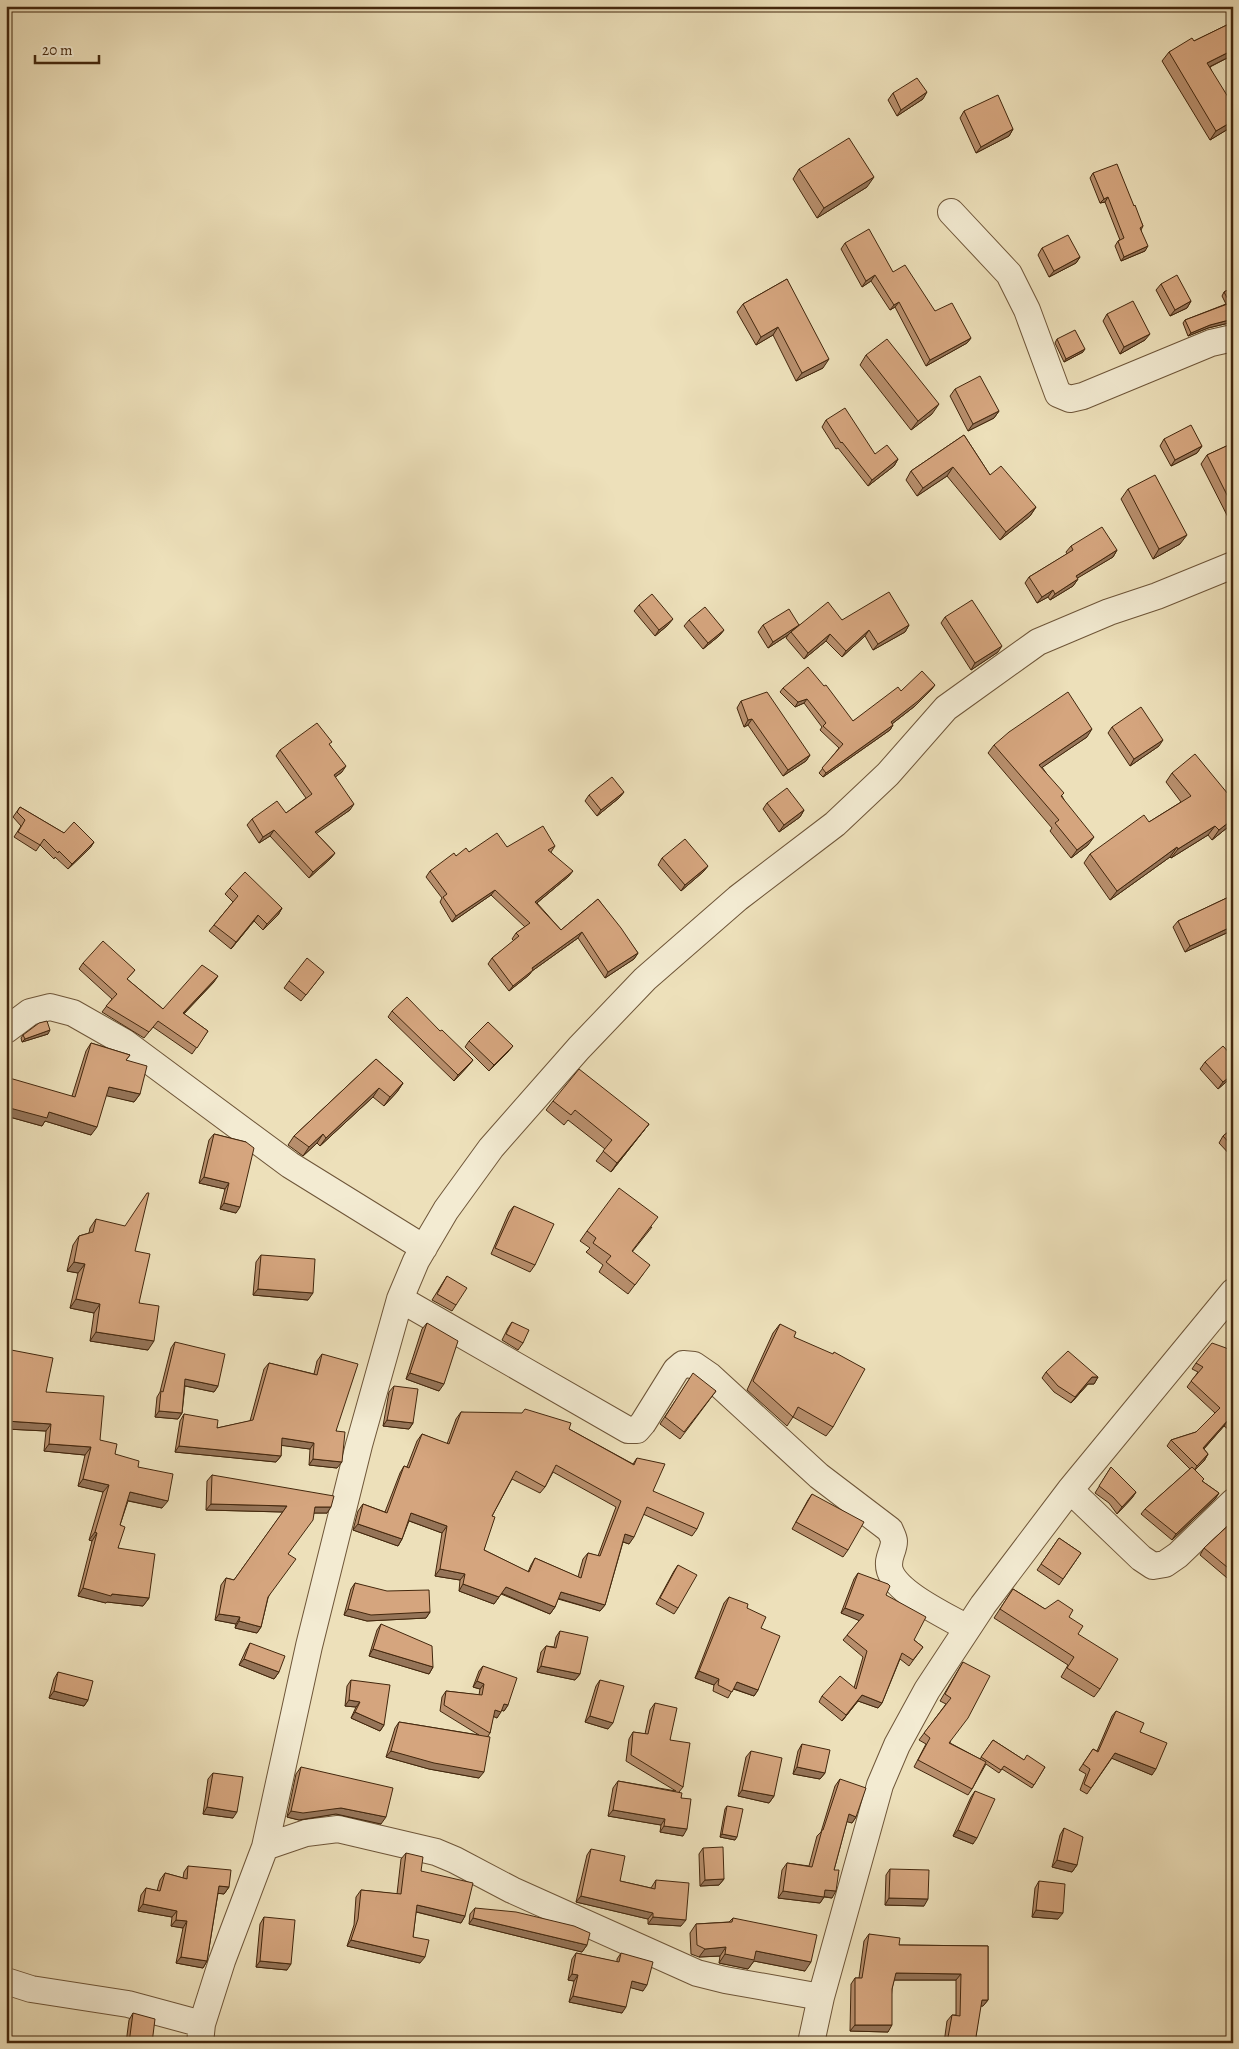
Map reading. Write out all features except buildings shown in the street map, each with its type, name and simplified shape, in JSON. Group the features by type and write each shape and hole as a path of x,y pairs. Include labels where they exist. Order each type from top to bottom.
{"street":[{"path":"951,212 1009,274 1027,310 1058,394 1070,398 1083,396 1211,343 1233,338"},
{"path":"6,1981 31,1989 128,2004 201,2033 222,1961 265,1848 309,1646 359,1445 400,1299 416,1261 446,1210 491,1148 579,1048 645,978 738,898 835,824 888,774 946,708 1038,642 1109,612 1157,596 1233,565"},
{"path":"6,1030 30,1012 50,1007 72,1013 124,1042 290,1164 424,1248"},
{"path":"811,2043 821,1997 880,1785 897,1745 927,1690 967,1628 1070,1490 1233,1292"},
{"path":"400,1299 628,1430 637,1430 643,1423 676,1370 683,1364 694,1365 710,1376 819,1476 890,1530 894,1542 888,1557 890,1572 897,1583 909,1593 967,1628"},
{"path":"1070,1490 1141,1558 1153,1566 1165,1564 1178,1554 1233,1502"},
{"path":"265,1848 306,1833 338,1829 436,1852 456,1860 512,1890 696,1973 724,1980 821,1997"}]}
